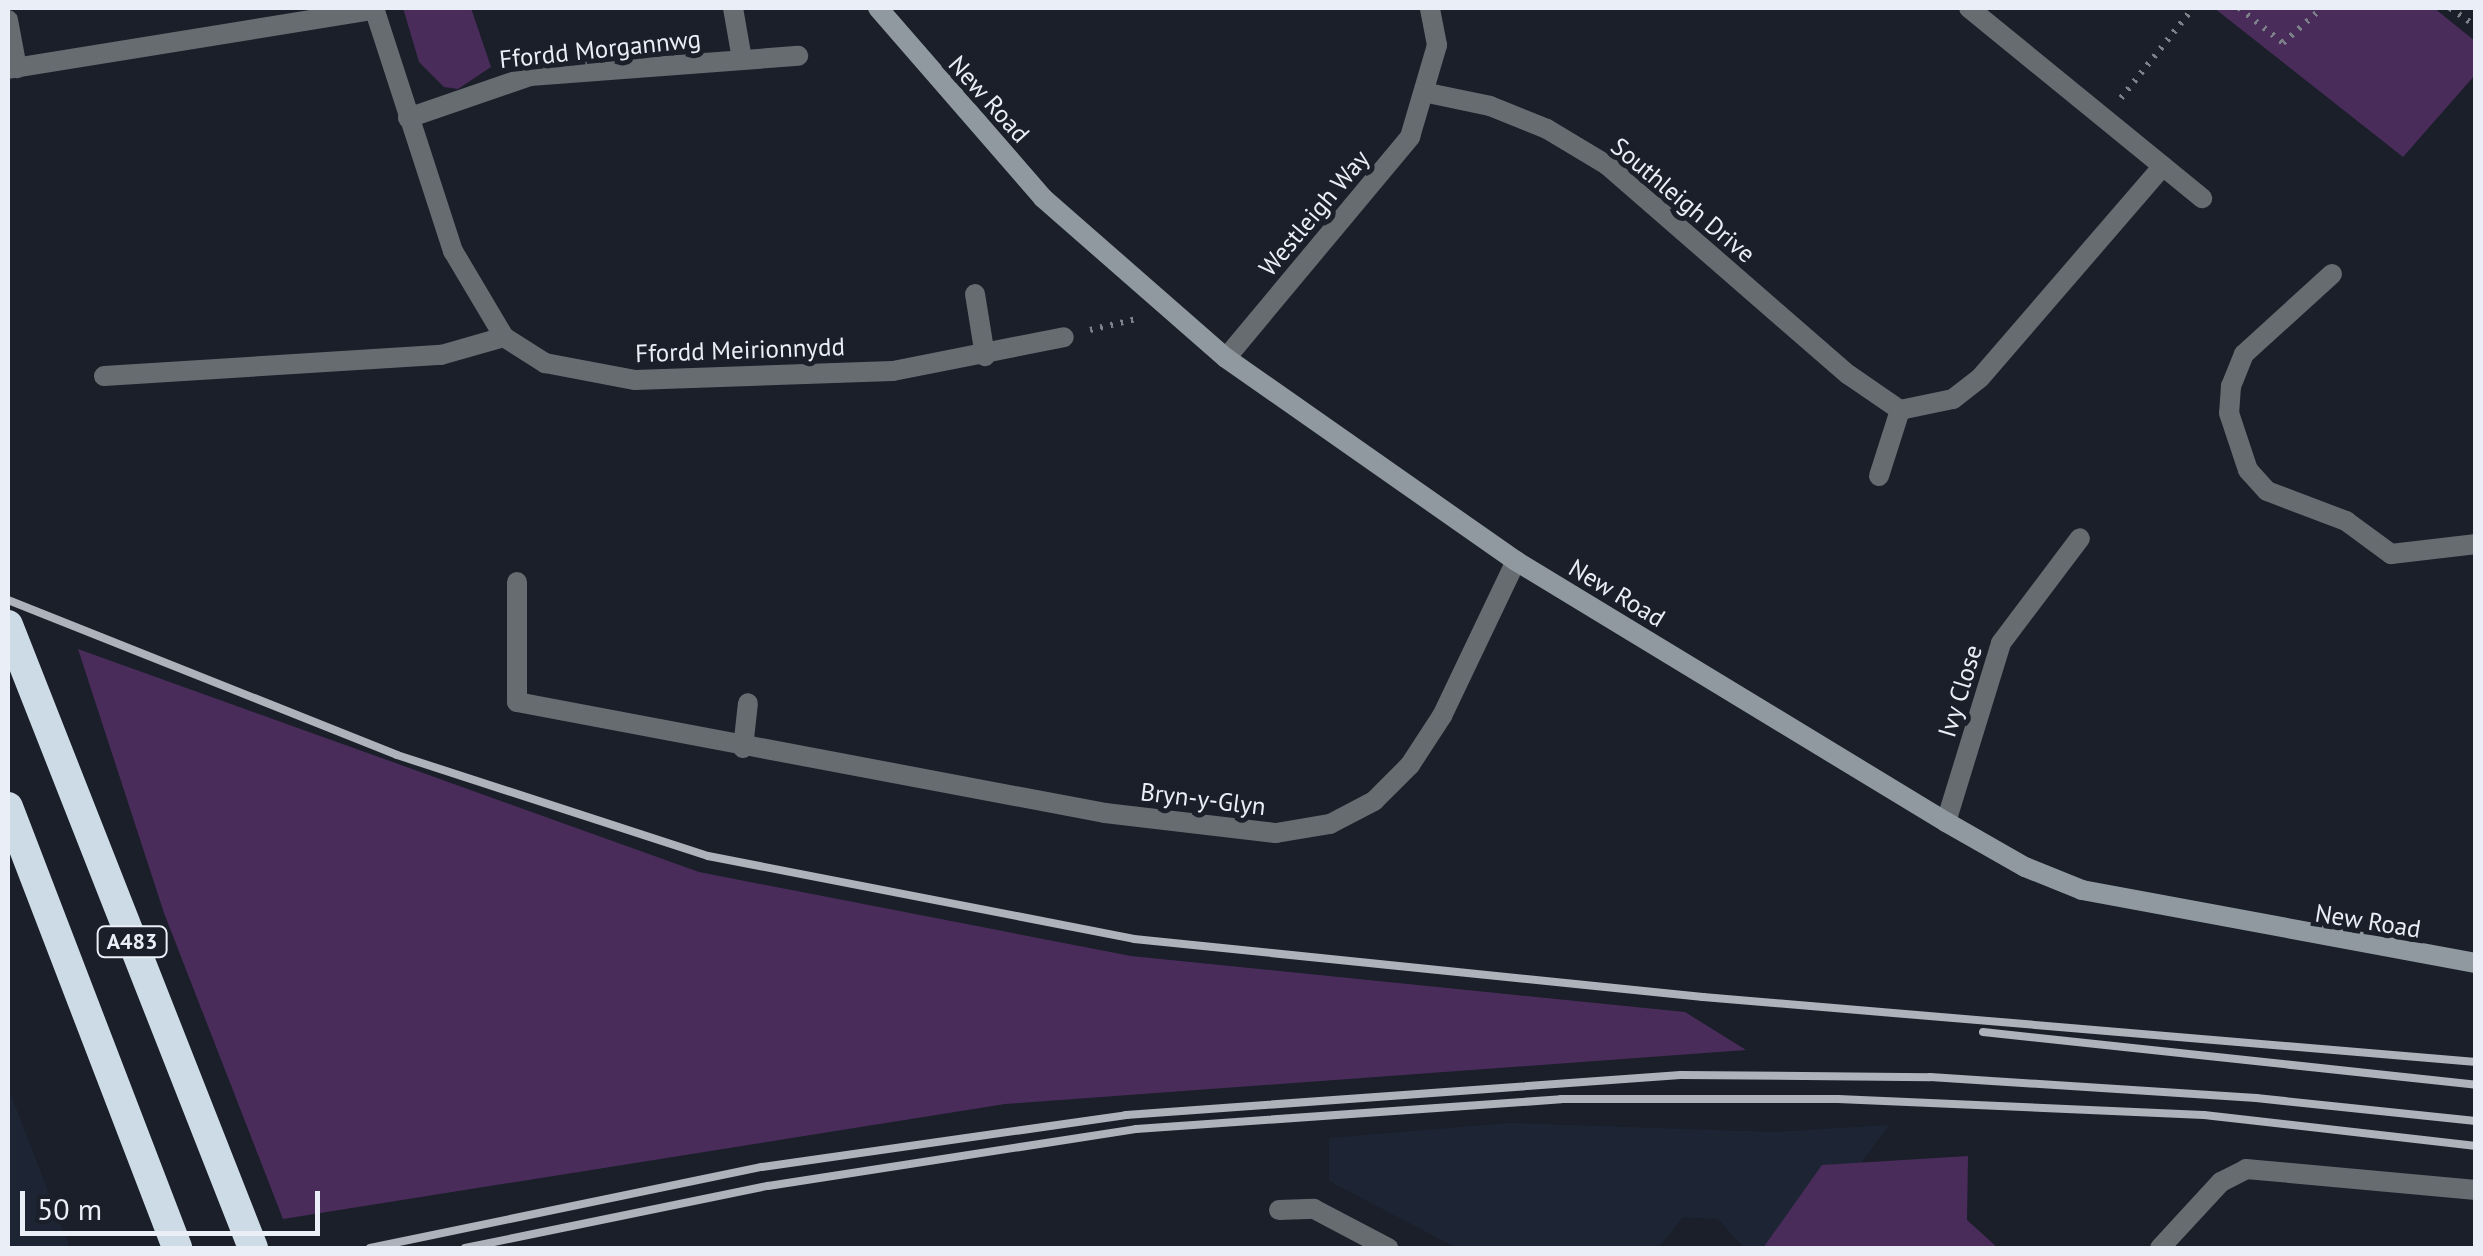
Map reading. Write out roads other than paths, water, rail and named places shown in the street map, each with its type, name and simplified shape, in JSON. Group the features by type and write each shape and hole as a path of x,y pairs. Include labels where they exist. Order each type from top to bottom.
{"highway":[{"name":"A483","path":"12,637 250,1242"},
{"name":"A483","path":"8,807 177,1248"}],"main road":[{"name":"New Road","path":"878,8 1043,198 1226,358 1516,561 1946,822 2025,868 2082,890 2476,963"}],"street":[{"name":"Ffordd Morgannwg","path":"733,8 742,59"},
{"path":"1428,93 1437,45 1430,8"},
{"path":"1970,8 2202,198"},
{"path":"8,20 12,68 374,9"},
{"name":"Ffordd Meirionnydd","path":"374,9 453,251 504,337 545,364 635,380 892,371 985,356 1064,336"},
{"name":"Ffordd Morgannwg","path":"408,118 530,76 662,71 742,59 798,56"},
{"name":"Westleigh Way","path":"1226,358 1410,137 1428,93"},
{"name":"Southleigh Drive","path":"1428,93 1519,118 1608,164 1848,375 1900,410"},
{"path":"1879,476 1900,410 1953,399 1980,378 2163,166"},
{"path":"2332,274 2244,354 2231,386 2229,413 2248,470 2267,491 2346,521 2391,554 2476,544"},
{"path":"975,294 985,356"},
{"path":"104,376 441,355 504,337"},
{"name":"Ivy Close","path":"1946,822 2000,643 2080,538"},
{"name":"Bryn-y-Glyn","path":"517,582 517,702 743,748 1224,830 1276,833 1330,824 1374,802 1410,764 1442,716 1516,561"},
{"path":"743,748 748,703"},
{"path":"2160,1248 2221,1182 2246,1169 2476,1190"},
{"path":"1279,1210 1314,1209 1388,1248"}],"railway":[{"path":"8,600 397,755 708,856 1134,939 1703,997 2476,1062"},
{"path":"1983,1032 2476,1085"},
{"path":"370,1248 762,1167 1126,1115 1681,1075 1930,1077 2256,1098 2476,1121"},
{"path":"465,1248 768,1186 1136,1129 1561,1099 1838,1099 2204,1115 2476,1146"}]}
